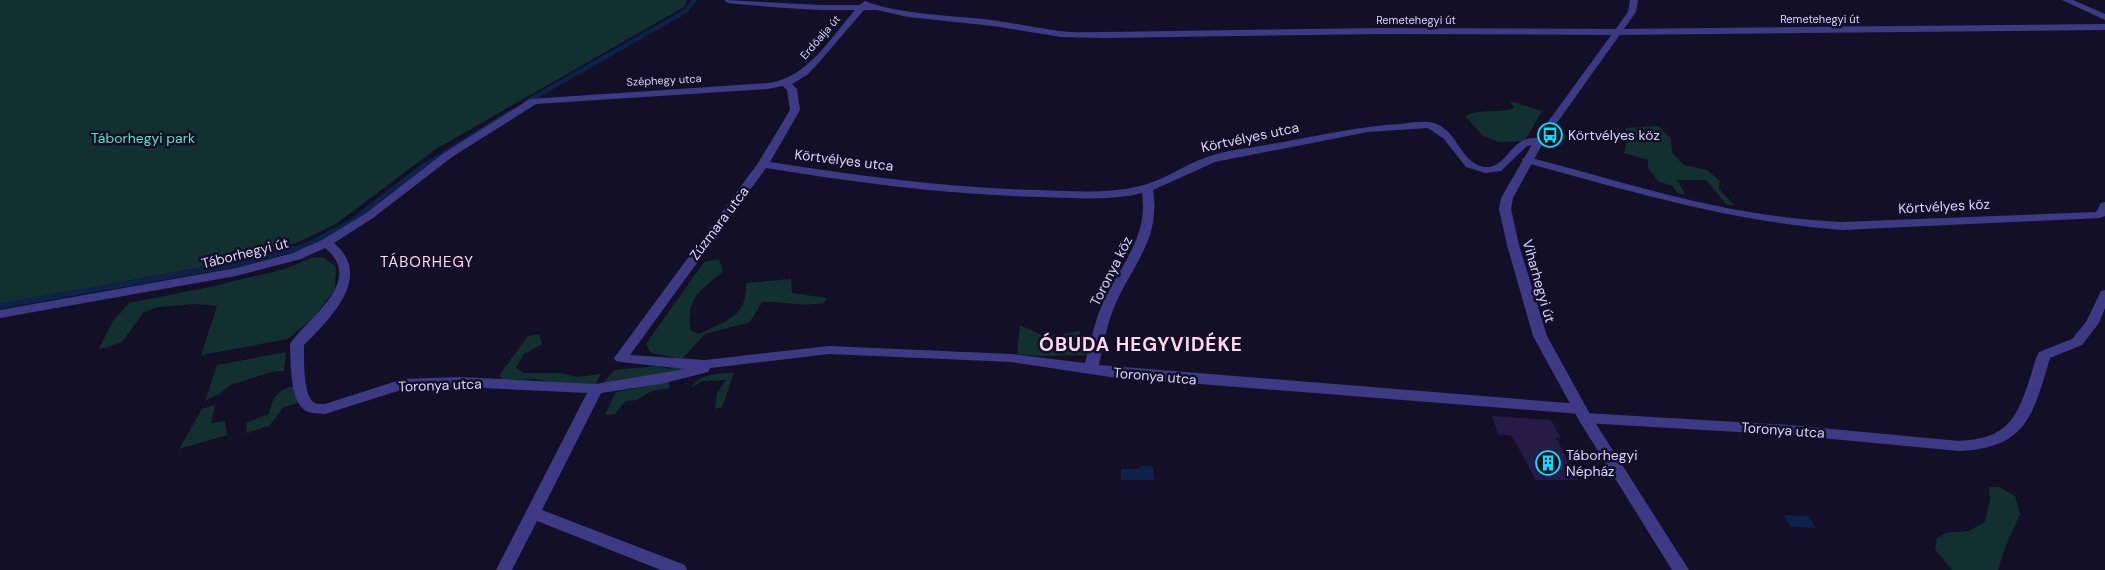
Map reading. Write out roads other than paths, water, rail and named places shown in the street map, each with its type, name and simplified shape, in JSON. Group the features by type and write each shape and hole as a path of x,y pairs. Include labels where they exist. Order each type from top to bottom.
{"street":[{"name":"Remetehegyi út","path":"728,0 772,6 877,8 908,14 1077,34 1382,31 1618,32 2105,27"},
{"name":"Erdőalja út","path":"785,83 806,71 868,0"},
{"name":"Viharhegyi út","path":"1634,0 1632,12 1527,160 1507,198 1505,209 1513,245 1540,336 1582,414 1682,570"},
{"path":"2066,0 2105,17"},
{"name":"Széphegy utca","path":"543,99 768,86 785,83"},
{"name":"Zúzmara utca","path":"621,358 763,164 795,110 792,89 785,83"},
{"name":"Táborhegyi út","path":"0,314 263,267 297,256 326,243 369,216 448,155 526,105 543,99"},
{"name":"Körtvélyes utca","path":"763,164 808,172 988,193 1089,194 1147,188 1195,164 1212,159 1368,129 1429,125 1438,128 1454,143 1471,166 1490,171 1503,167 1522,144 1530,141 1540,141"},
{"name":"Körtvélyes köz","path":"1527,160 1714,210 1752,218 1795,223 1842,226 2102,210"},
{"name":"Toronya köz","path":"1091,368 1103,320 1112,298 1144,239 1150,211 1147,188"},
{"name":"Toronya utca","path":"326,243 344,263 344,283 334,301 297,344 301,392 304,401 311,408 324,408 403,384 460,382 596,389 662,380 731,362 799,351 829,350 1010,358 1110,372 1958,446 1980,445 1998,441 2012,430 2024,413 2044,355 2077,342 2092,323 2105,294"},
{"name":"Toronya utca","path":"621,358 677,365 731,362"},
{"path":"504,570 596,389"},
{"path":"534,514 678,570"}],"water":[{"path":"1141,466 1153,466 1154,480 1121,480 1121,469 1140,469"},
{"path":"1784,515 1809,516 1816,528 1791,527"}],"waterway":[{"path":"526,102 686,11 694,0"},
{"path":"448,151 512,111"},
{"path":"0,306 244,263 308,245 351,222 424,166 450,150"}],"place":[{"name":"Körtvélyes köz","path":"1550,135"},
{"name":"Táborhegyi Népház","path":"1548,463"}],"district":[{"name":"TÁBORHEGY","path":"427,262"},
{"name":"ÓBUDA HEGYVIDÉKE","path":"1141,344"}],"park label":[{"name":"Táborhegyi park","path":"143,138"}]}
